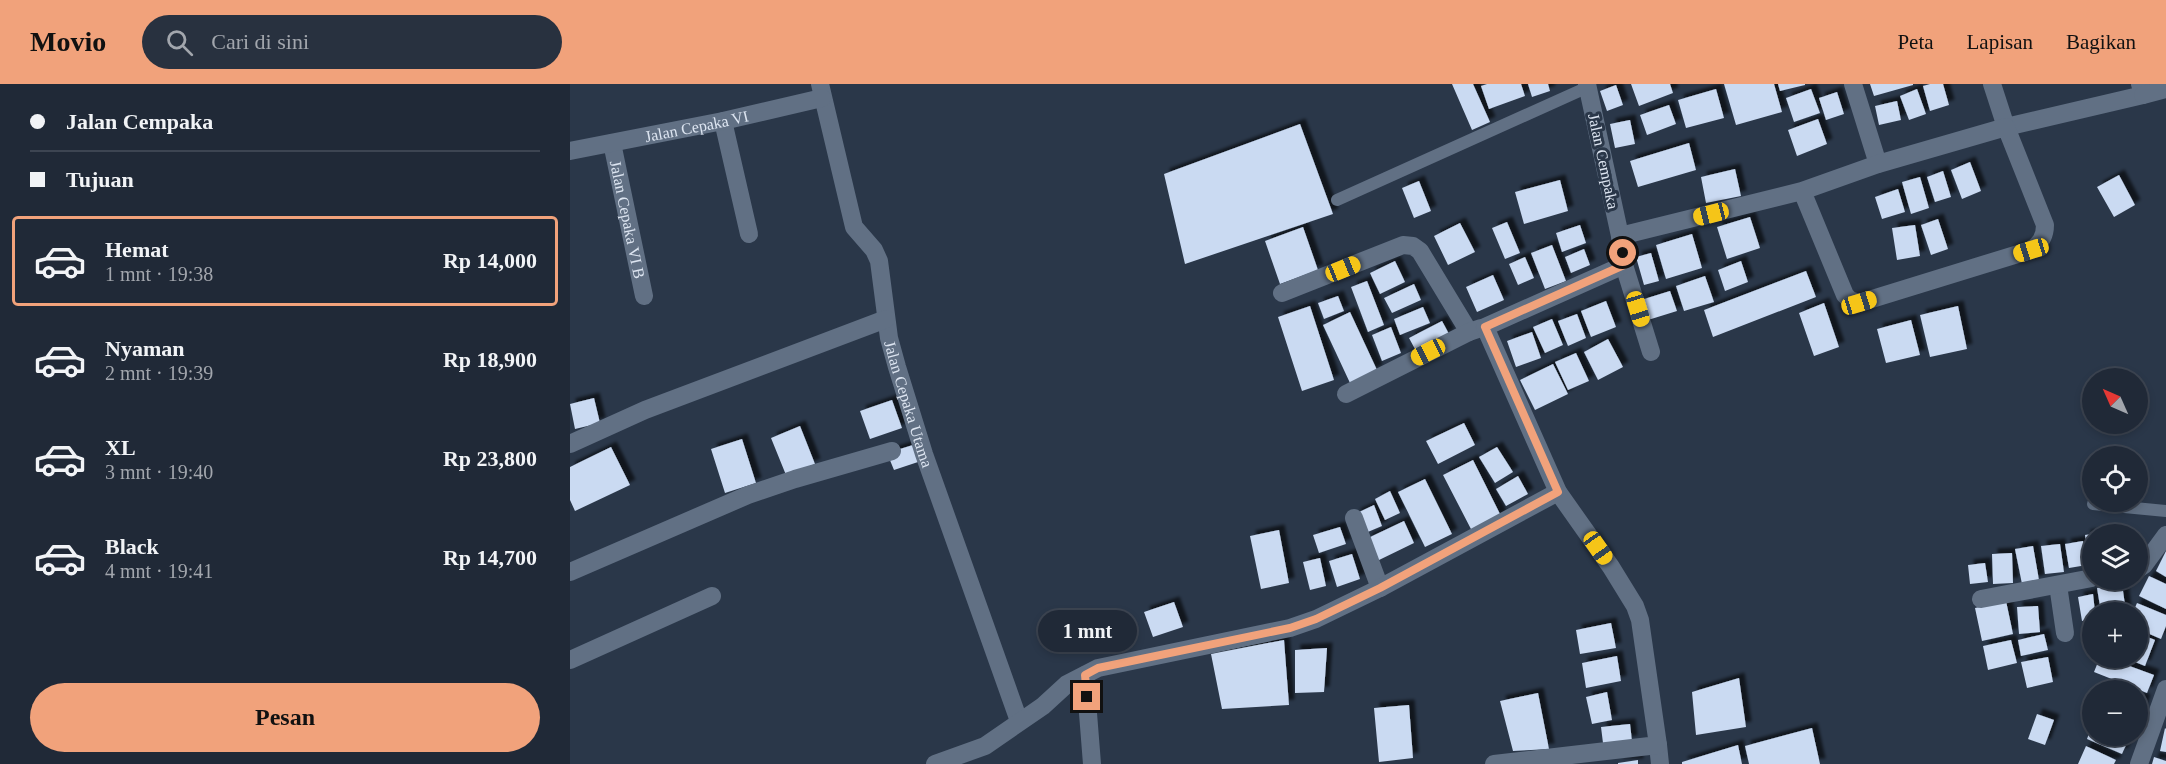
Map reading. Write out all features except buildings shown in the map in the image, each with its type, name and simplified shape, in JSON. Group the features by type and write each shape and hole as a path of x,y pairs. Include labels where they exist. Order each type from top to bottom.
{"street":[{"path":"1853,84 1878,164"},
{"path":"1802,191 1845,295 1850,300 1859,303 2031,250 2040,242 2045,225 2006,127 1992,84"},
{"name":"Jalan Cempaka","path":"1588,86 1624,265 1651,352"},
{"path":"1620,236 1802,191 1878,164 2142,89 2166,89"},
{"name":"Jalan Cepaka VI","path":"570,151 723,121 821,91"},
{"name":"Jalan Cepaka Utama","path":"821,91 854,226 874,250 879,261 886,319 897,367 924,454 1019,721"},
{"path":"723,121 749,234"},
{"name":"Jalan Cepaka VI B","path":"612,143 644,296"},
{"path":"1282,293 1403,245 1413,246 1420,251 1477,329 1558,492 1611,567 1635,606 1640,620 1649,745 1660,764"},
{"path":"1346,394 1477,329 1624,265"},
{"path":"570,444 645,410 886,319"},
{"path":"570,572 748,495 892,451"},
{"path":"935,764 985,746 1043,706 1067,684 1098,668 1290,628 1316,619 1380,588 1558,492"},
{"path":"1354,518 1380,588"},
{"path":"2148,560 2166,535"},
{"path":"1981,599 2082,580"},
{"path":"2058,585 2065,633"},
{"path":"570,660 712,596"},
{"path":"1085,675 1092,764"},
{"path":"2139,764 2166,689"},
{"path":"1494,764 1649,745"}],"lane":[{"path":"1337,200 1588,86"},
{"path":"2148,509 2166,511"}],"route":[{"path":"1087,697 1085,675 1098,668 1290,628 1316,619 1380,588 1558,492 1485,327 1624,265 1623,253"}]}
